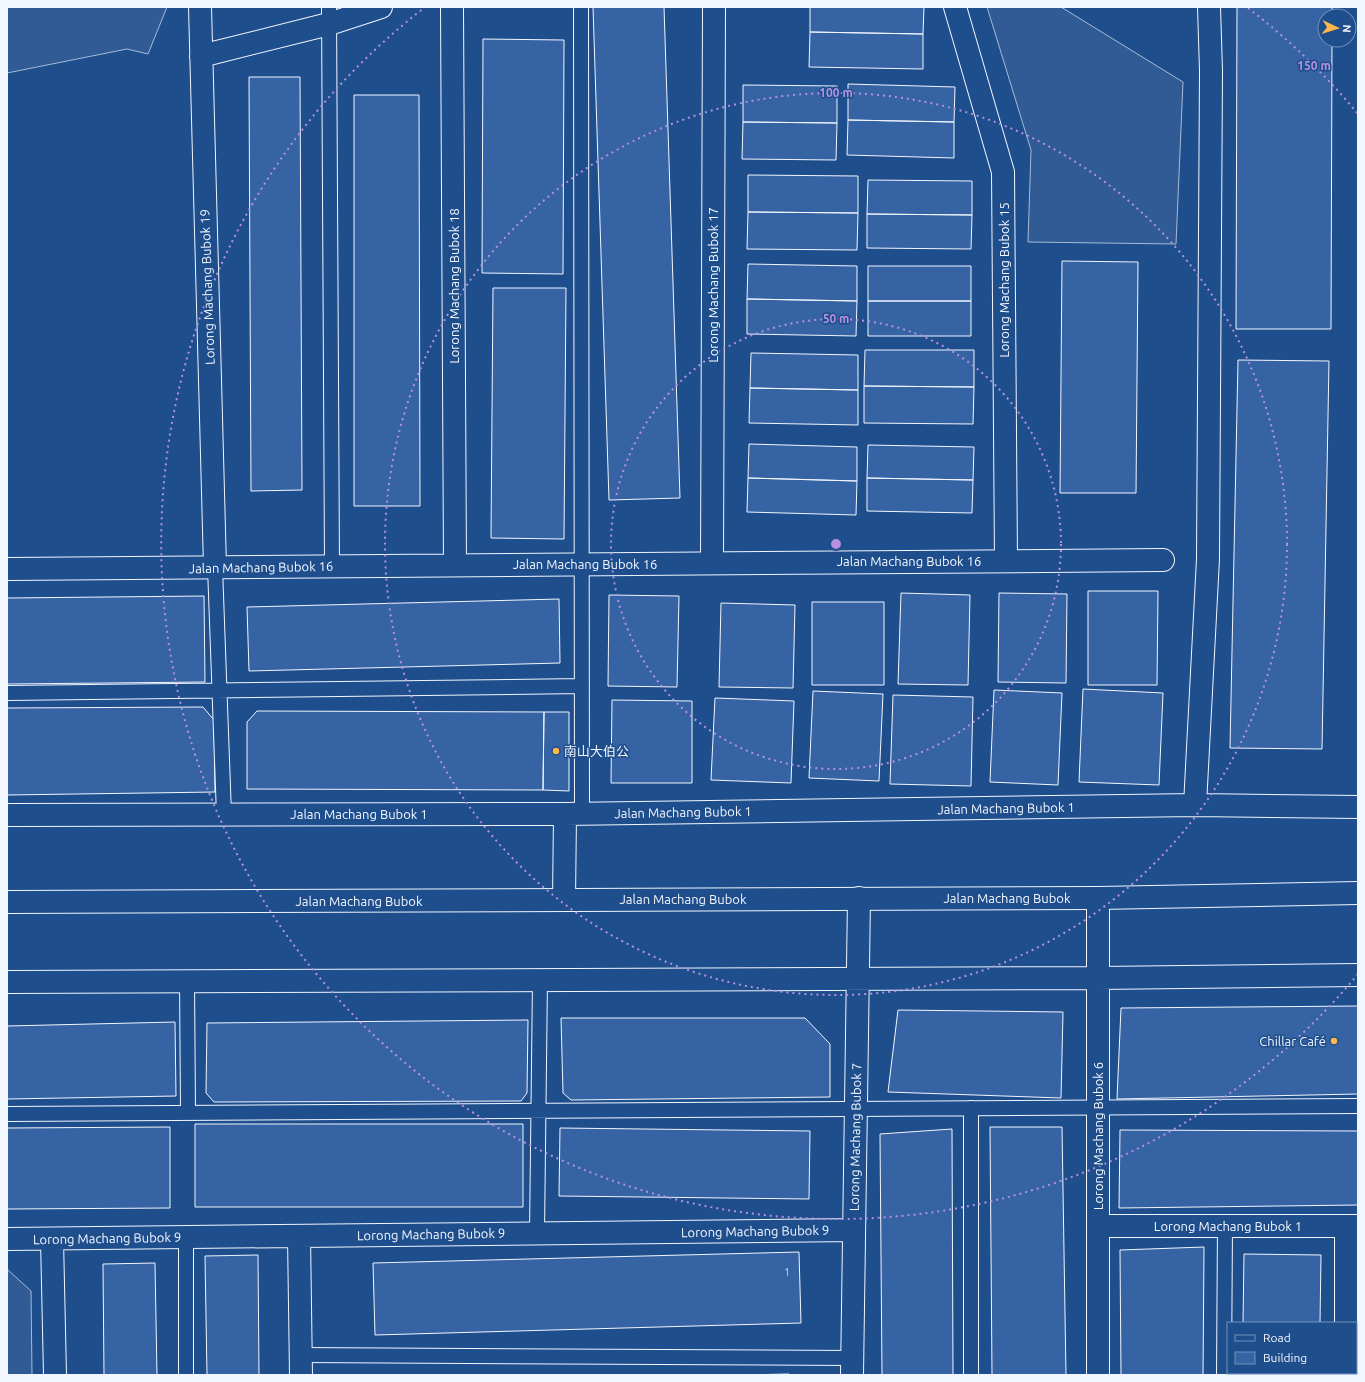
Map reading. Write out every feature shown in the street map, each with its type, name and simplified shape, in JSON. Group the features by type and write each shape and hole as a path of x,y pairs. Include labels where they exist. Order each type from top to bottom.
{"street":[{"name":"Lorong Machang Bubok 19","path":"200,7 215,567"},
{"path":"201,56 329,16 381,7"},
{"name":"Lorong Machang Bubok 18","path":"452,7 455,565"},
{"name":"Lorong Machang Bubok 17","path":"712,563 714,7"},
{"name":"Lorong Machang Bubok 15","path":"955,7 1003,172 1006,560"},
{"path":"1196,805 1208,559 1211,71 1209,7"},
{"name":"Jalan Machang Bubok 16","path":"7,569 1006,560 1163,560"},
{"name":"Jalan Machang Bubok 1","path":"7,815 574,814 1196,805 1358,807"},
{"path":"564,900 574,814"},
{"name":"Jalan Machang Bubok","path":"7,902 1098,898 1358,893"},
{"name":"Lorong Machang Bubok 7","path":"852,1366 859,898"},
{"name":"Lorong Machang Bubok 6","path":"1098,898 1098,1375"},
{"path":"7,982 1098,978 1358,975"},
{"name":"Lorong Machang Bubok 1","path":"1098,1226 1352,1226"},
{"path":"1346,1322 1352,1226"},
{"name":"Lorong Machang Bubok 9","path":"7,1239 854,1230"},
{"path":"299,1236 301,1365"},
{"path":"52,1239 55,1375"}],"lane":[{"path":"574,814 582,686 581,7"},
{"path":"329,16 332,566"},
{"path":"215,567 224,815"},
{"path":"7,693 582,686"},
{"path":"537,1233 540,979"},
{"path":"187,981 188,1112"},
{"path":"7,1114 1358,1106"},
{"path":"971,1108 971,1375"},
{"path":"1224,1375 1225,1226"},
{"path":"186,1237 186,1375"},
{"path":"301,1365 852,1366"}],"shaded area":[{"path":"7,7 167,7 148,54 127,49 7,73"},
{"path":"987,7 1061,7 1183,82 1176,244 1028,242 1031,150"},
{"path":"7,1269 31,1291 32,1375 7,1375"}],"building":[{"path":"593,7 664,7 680,498 609,500"},
{"path":"810,7 924,7 923,34 810,32"},
{"path":"1237,7 1332,7 1317,8 1317,48 1332,48 1331,329 1236,329"},
{"path":"810,32 923,34 923,69 809,67"},
{"path":"483,39 564,40 563,274 482,273"},
{"path":"249,77 300,77 302,490 251,491"},
{"path":"848,84 955,87 954,122 848,120"},
{"path":"743,85 837,86 837,123 743,122"},
{"path":"354,95 419,95 420,506 354,506"},
{"path":"848,120 954,122 954,158 847,155"},
{"path":"743,122 837,123 836,160 742,159"},
{"path":"748,175 858,176 858,213 748,212"},
{"path":"868,180 972,181 972,215 867,214"},
{"path":"748,212 858,213 857,250 747,249"},
{"path":"867,214 972,215 971,249 867,248"},
{"path":"1062,261 1138,262 1136,493 1060,493"},
{"path":"748,264 857,266 857,301 747,299"},
{"path":"868,266 971,266 971,301 868,301"},
{"path":"493,288 566,288 564,539 491,538"},
{"path":"747,299 857,301 856,336 747,334"},
{"path":"868,301 971,301 971,336 868,336"},
{"path":"865,350 974,350 974,387 864,386"},
{"path":"751,353 858,355 858,390 750,388"},
{"path":"1238,360 1329,361 1322,749 1230,748"},
{"path":"864,386 974,387 973,424 864,423"},
{"path":"750,388 858,390 858,425 749,423"},
{"path":"749,444 857,447 857,481 748,478"},
{"path":"868,445 974,447 973,480 867,478"},
{"path":"748,478 857,481 856,515 747,512"},
{"path":"867,478 973,480 972,513 867,511"},
{"path":"1088,591 1158,591 1157,685 1088,685"},
{"path":"901,593 970,595 968,685 898,684"},
{"path":"999,593 1067,594 1066,683 998,682"},
{"path":"609,595 679,596 677,687 608,686"},
{"path":"204,596 205,682 7,684 7,598"},
{"path":"559,599 560,663 249,671 247,607"},
{"path":"812,602 884,602 884,685 812,685"},
{"path":"721,603 795,605 793,688 719,687"},
{"path":"1083,689 1163,693 1159,785 1079,782"},
{"path":"994,690 1062,693 1058,785 990,782"},
{"path":"813,691 883,694 879,781 809,778"},
{"path":"893,695 973,697 971,786 890,784"},
{"path":"715,698 794,701 791,783 711,780"},
{"path":"612,700 692,701 692,783 611,783"},
{"path":"203,707 214,720 215,792 7,795 7,708"},
{"path":"257,711 544,712 543,790 247,789 247,722"},
{"name":"南山大伯公","path":"544,712 569,712 569,791 543,790"},
{"path":"1358,1006 1358,1094 1117,1099 1121,1008"},
{"path":"898,1010 1063,1012 1061,1098 888,1092"},
{"path":"561,1018 805,1018 830,1044 830,1097 571,1100 563,1093"},
{"path":"528,1020 527,1093 521,1101 214,1102 206,1093 207,1023"},
{"path":"175,1022 176,1096 7,1099 7,1026"},
{"path":"195,1124 523,1124 523,1207 195,1207"},
{"path":"170,1127 170,1208 7,1209 7,1128"},
{"path":"990,1127 1062,1127 1066,1375 992,1375"},
{"path":"560,1128 810,1131 809,1199 559,1196"},
{"path":"952,1129 953,1375 882,1375 880,1134"},
{"path":"1120,1130 1358,1131 1358,1205 1119,1208"},
{"path":"1204,1247 1203,1375 1121,1375 1120,1250"},
{"path":"799,1252 801,1323 375,1335 373,1263"},
{"path":"1244,1254 1321,1255 1320,1322 1243,1322"},
{"path":"258,1255 259,1375 207,1375 205,1256"},
{"path":"155,1263 157,1375 104,1375 103,1264"},
{"path":"789,1374 789,1375 741,1375"},
{"path":"1243,1374 1320,1374 1320,1375"}],"place":[{"name":"南山大伯公","path":"556,751"},
{"name":"Chillar Café","path":"1334,1041"}]}
